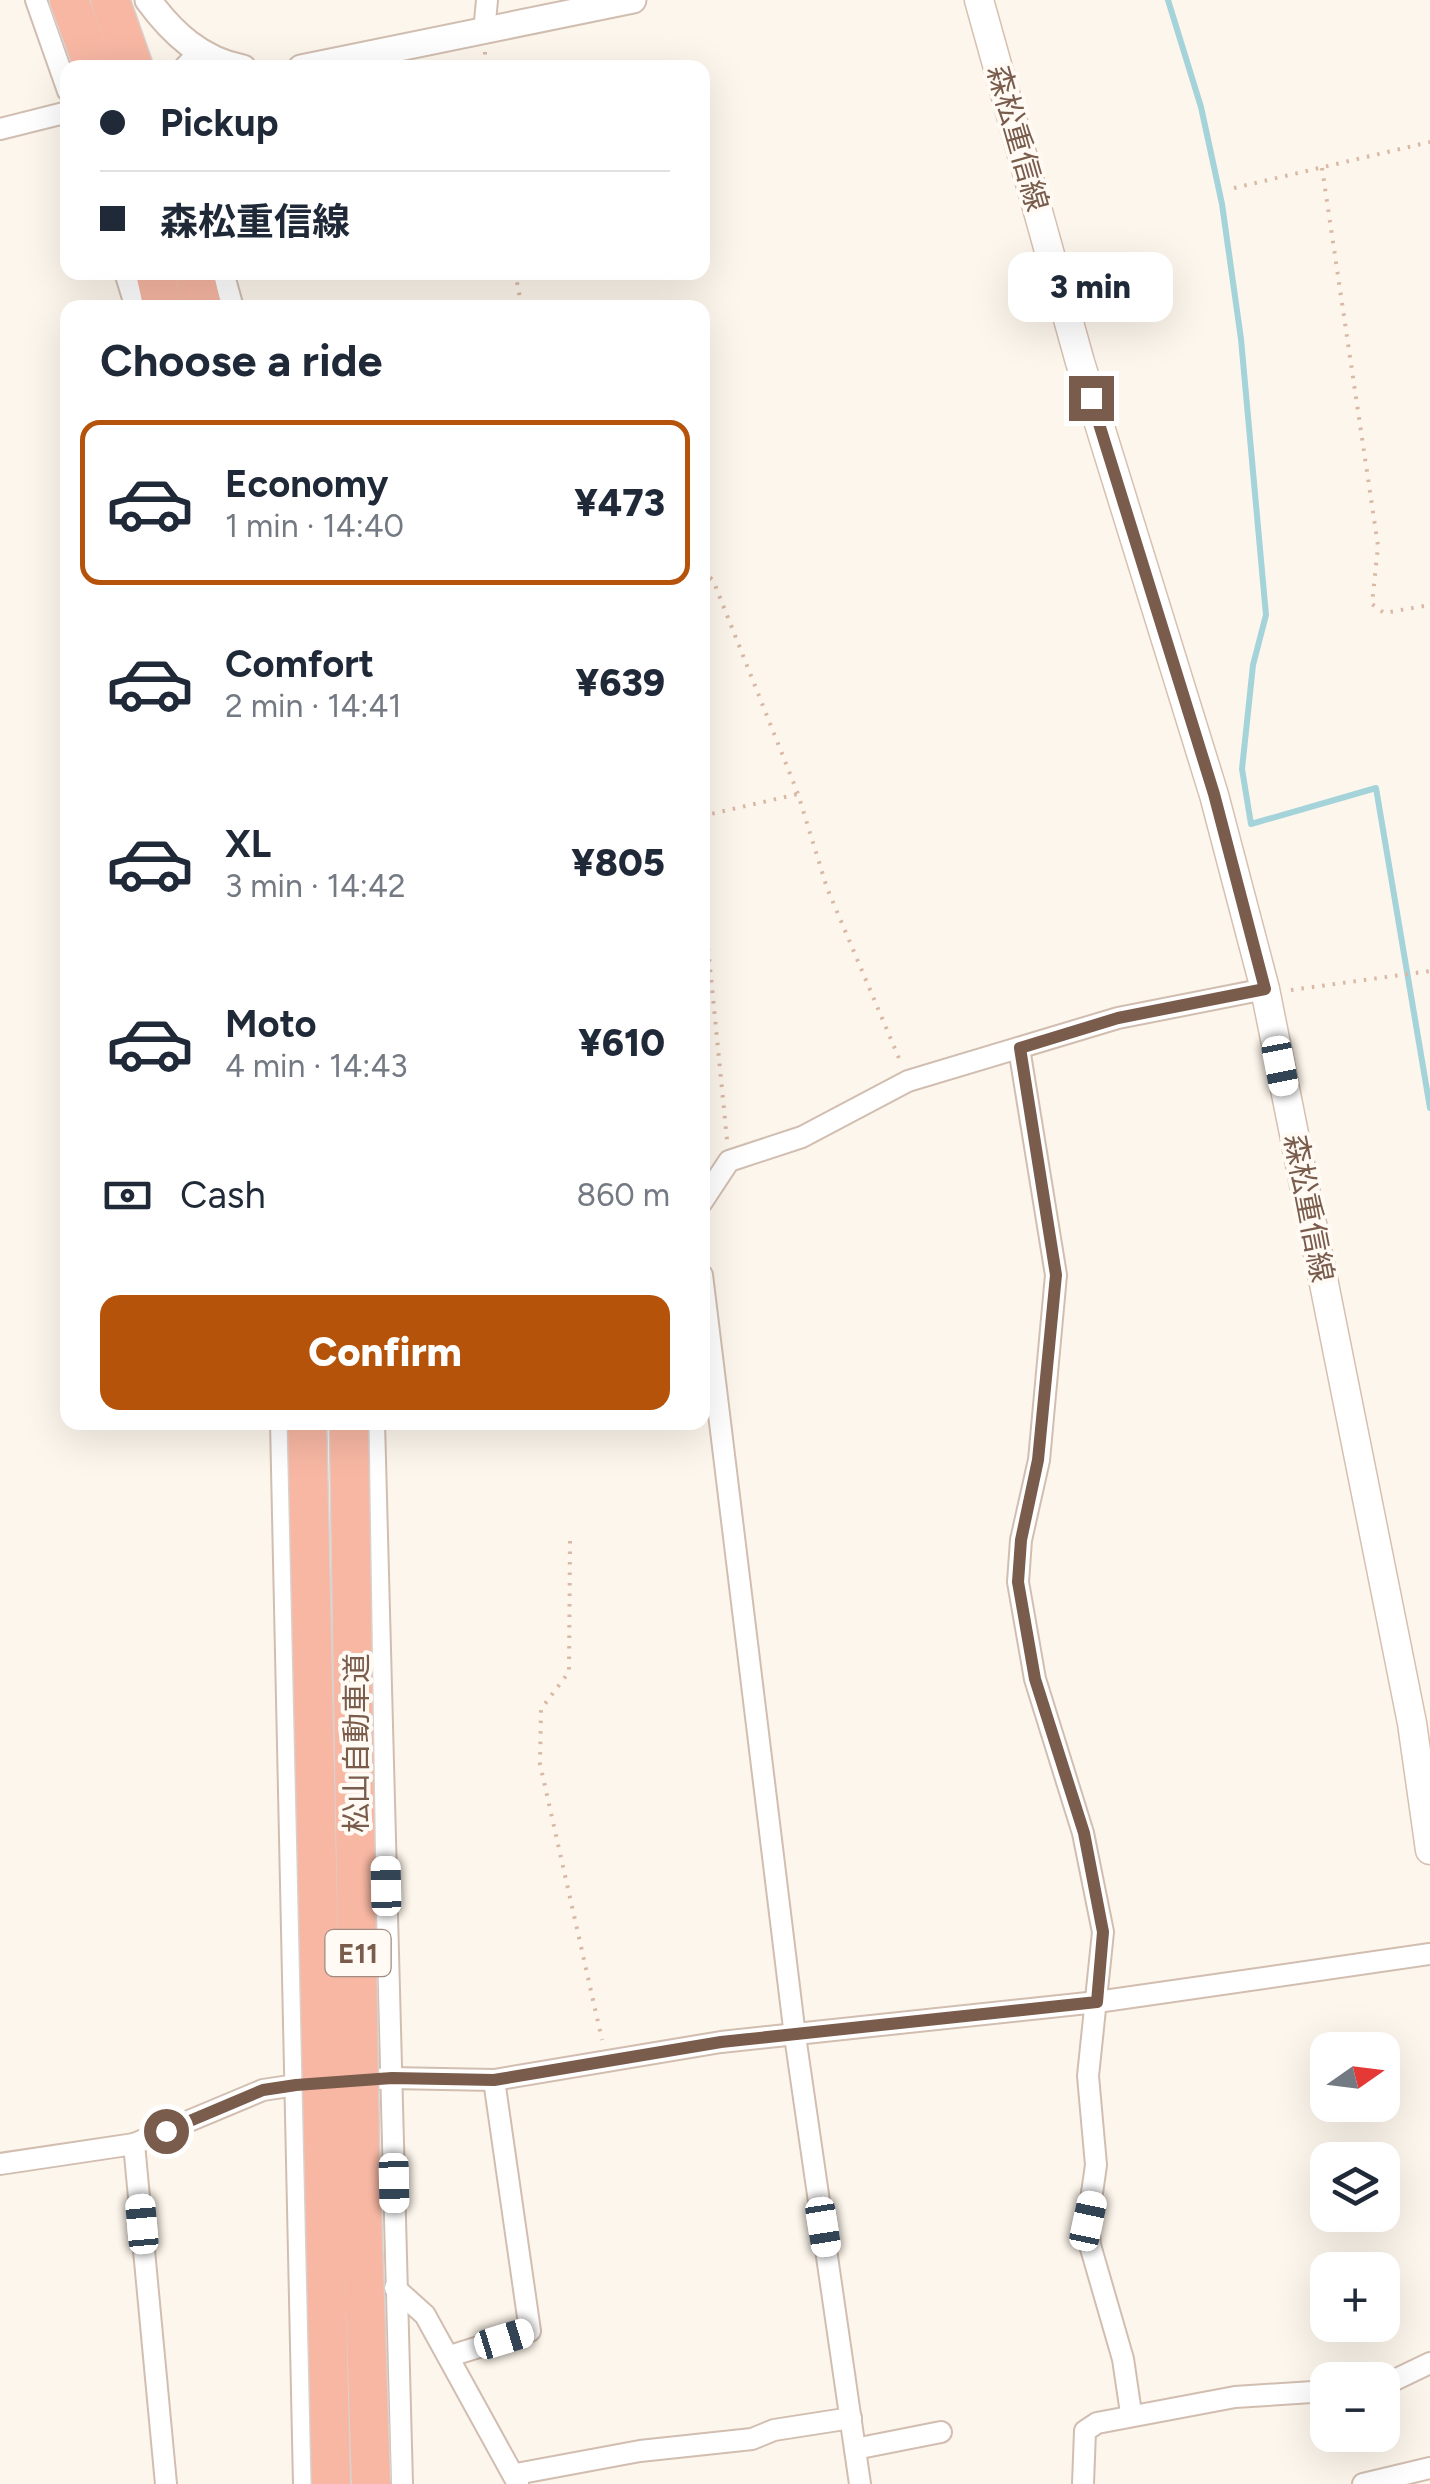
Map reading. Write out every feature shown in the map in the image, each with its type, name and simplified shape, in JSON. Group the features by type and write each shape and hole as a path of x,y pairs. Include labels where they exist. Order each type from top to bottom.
{"highway":[{"path":"69,0 91,60"},
{"path":"110,0 131,60"},
{"name":"松山自動車道","path":"307,1430 331,2484"},
{"name":"松山自動車道","path":"349,1430 371,2484"}],"main road":[{"name":"森松重信線","path":"979,0 1080,362 1214,794 1265,989 1421,1721 1430,1850"}],"street":[{"path":"36,0 60,69"},
{"path":"484,32 486,0"},
{"path":"342,60 633,0"},
{"path":"158,4 191,60"},
{"path":"0,129 60,114"},
{"path":"710,1190 729,1161 802,1137 908,1082 1118,1018 1265,989"},
{"path":"1020,1048 1056,1275 1038,1460 1021,1540 1018,1582 1035,1679 1084,1833 1103,1932 1088,2076 1096,2165 1088,2221 1090,2245 1123,2358 1131,2413"},
{"path":"710,1341 795,2036 860,2484"},
{"path":"281,1430 304,2484"},
{"path":"374,1430 402,2484"},
{"path":"0,2164 134,2144 263,2090 296,2085 392,2078 494,2080 606,2058 1097,2002 1430,1954"},
{"path":"450,2356 530,2331 494,2080"},
{"path":"134,2144 166,2484"},
{"path":"396,2288 425,2314 517,2479 640,2451 752,2438 774,2430 851,2418"},
{"path":"1400,2377 1430,2363"},
{"path":"1083,2484 1084,2432 1131,2413 1235,2396 1310,2392"},
{"path":"856,2449 941,2432"},
{"path":"1363,2484 1430,2468"}],"path":[{"path":"1234,188 1430,142"},
{"path":"1322,168 1378,546 1372,604 1384,613 1430,605"},
{"path":"710,578 798,794 827,888 908,1082"},
{"path":"710,814 798,794"},
{"path":"710,967 729,1161"},
{"path":"1265,989 1284,991 1430,971"},
{"path":"570,1541 568,1672 541,1709 540,1764 606,2058"}],"waterway":[{"path":"1168,0 1201,107 1222,204 1241,339 1266,615 1253,665 1242,769 1251,824 1376,788 1430,1108"}],"route":[{"path":"166,2131 263,2090 296,2085 392,2078 494,2080 606,2058 721,2042 1097,2002 1103,1932 1084,1833 1035,1679 1018,1582 1021,1540 1038,1460 1056,1275 1020,1048 1118,1018 1265,989 1214,794 1091,398"}]}
